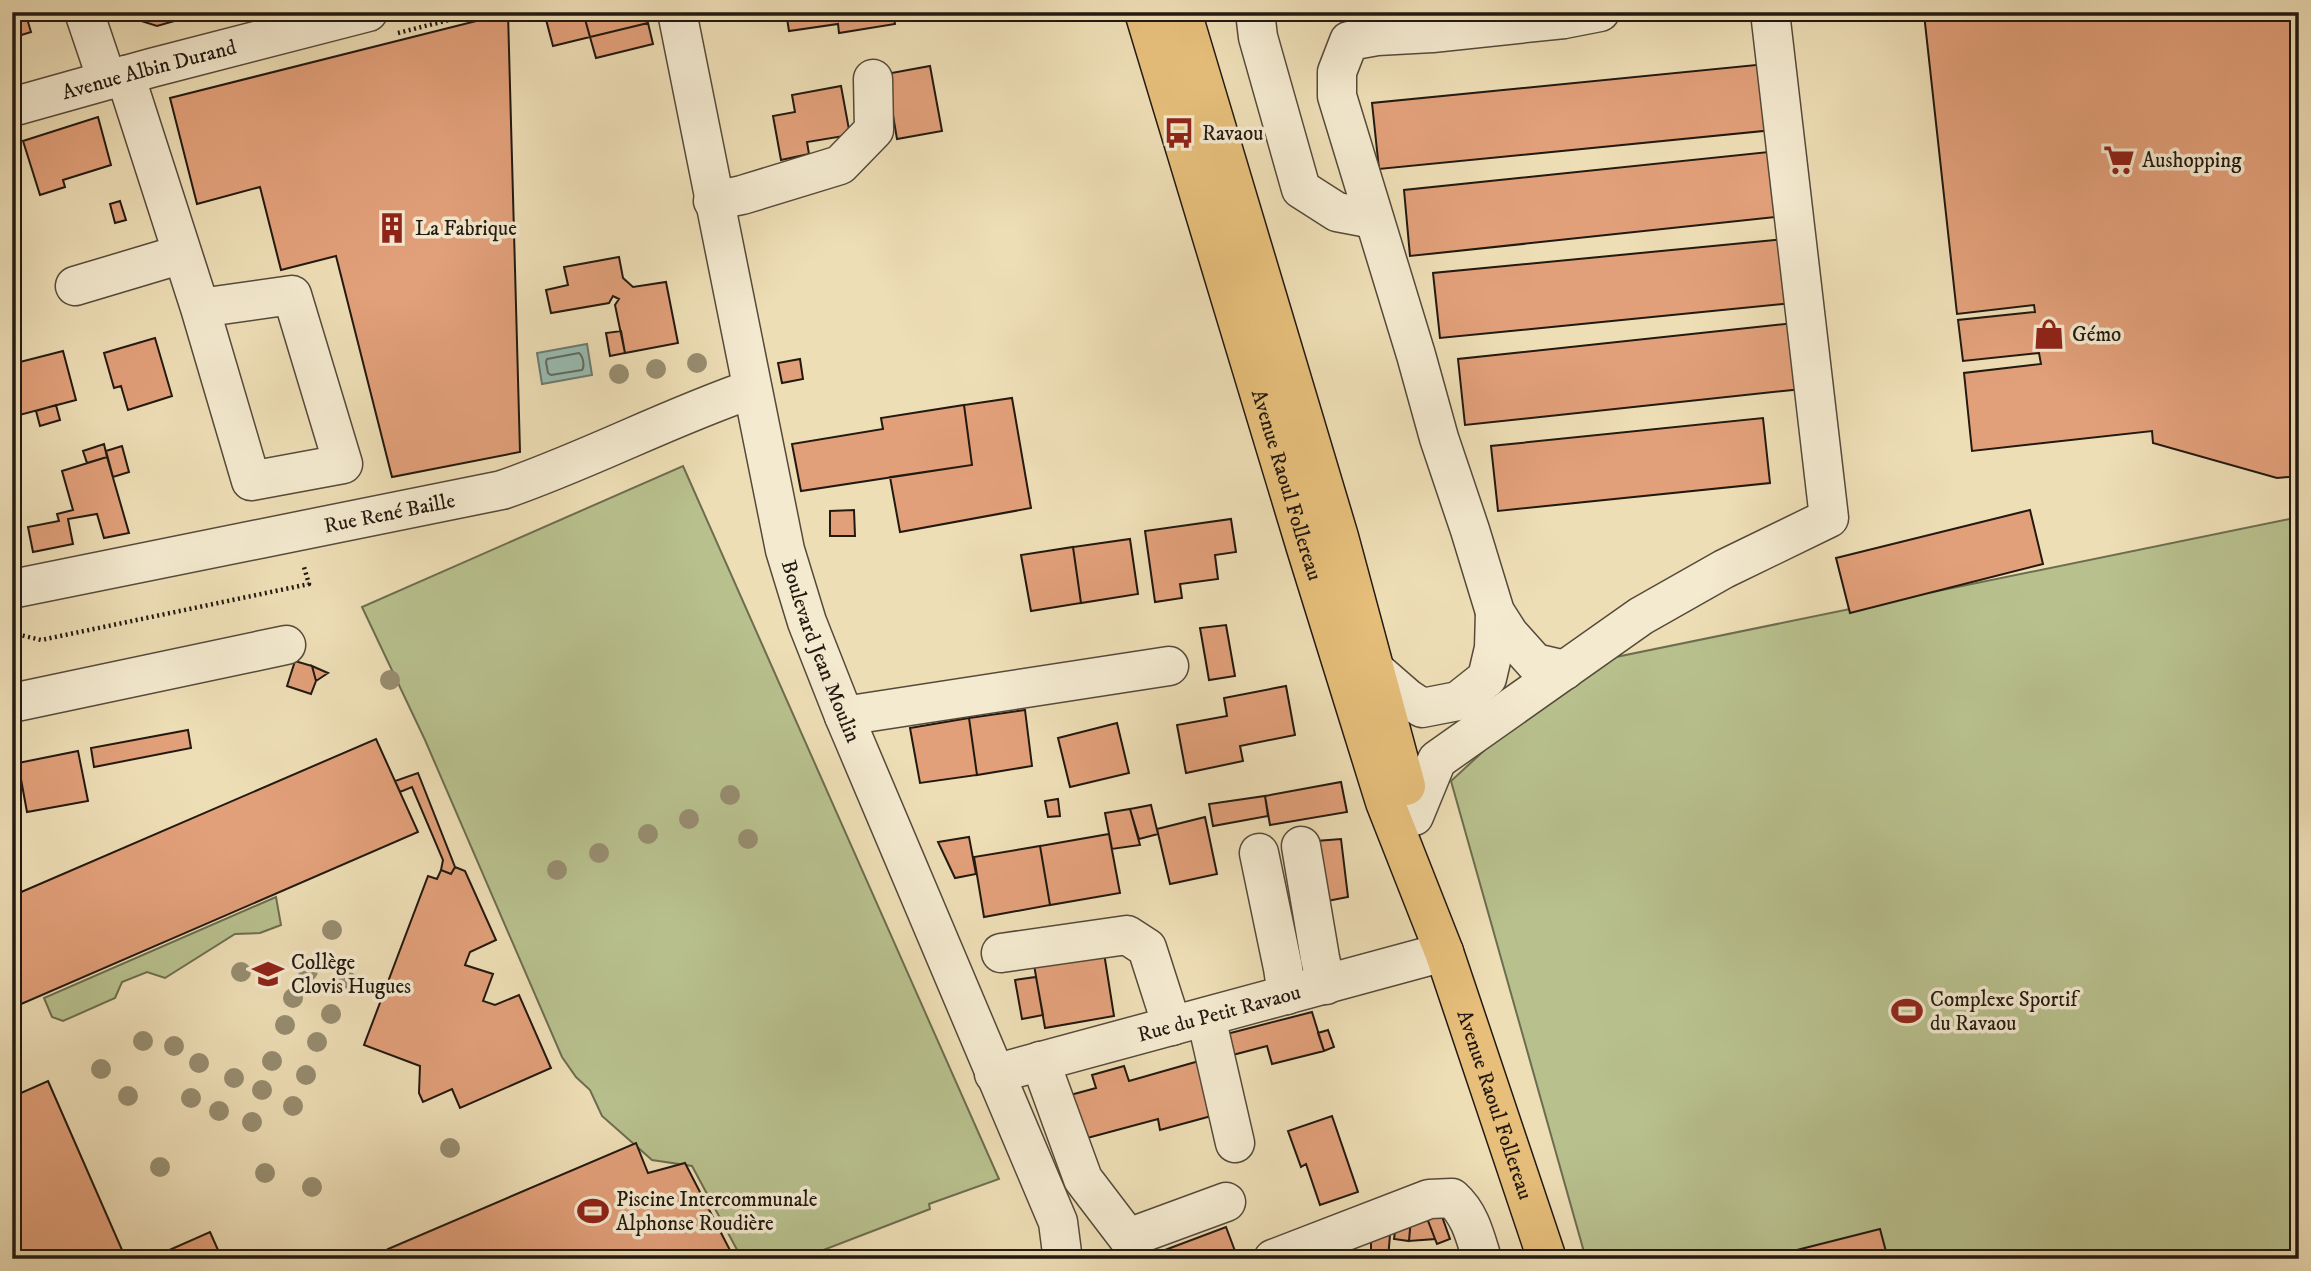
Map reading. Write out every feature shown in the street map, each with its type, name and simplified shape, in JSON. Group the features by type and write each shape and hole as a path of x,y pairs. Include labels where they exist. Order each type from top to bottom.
{"main road":[{"name":"Avenue Raoul Follereau","path":"1144,12 1385,802 1444,952 1547,1259"},
{"name":"Avenue Raoul Follereau","path":"1182,12 1339,537 1414,816 1444,952"}],"street":[{"path":"84,12 116,78 182,254 251,481 343,464 292,295 200,308"},
{"name":"Avenue Albin Durand","path":"12,107 368,12"},
{"name":"Boulevard Jean Moulin","path":"677,12 785,550 807,622 844,716 1058,1222 1062,1253 1060,1259"},
{"path":"1166,12 1192,91 1215,119"},
{"path":"1255,12 1258,37 1301,189 1337,212 1374,219"},
{"path":"1565,670 1535,663 1509,634 1495,612 1439,438 1337,96 1337,72 1349,41 1426,23 1564,19 1600,12"},
{"path":"1414,816 1437,760 1641,616 1724,569 1829,518 1770,12"},
{"path":"713,201 840,166 874,130 873,79"},
{"path":"75,286 182,254"},
{"name":"Rue René Baille","path":"12,589 502,490 541,477 752,389"},
{"path":"1376,671 1422,708 1458,701 1487,678 1494,648 1495,612"},
{"path":"12,703 286,645"},
{"path":"844,716 1169,667"},
{"path":"1301,846 1326,985"},
{"path":"1259,853 1287,995"},
{"path":"1001,953 1127,935 1147,948 1189,1021 1236,1143"},
{"name":"Rue du Petit Ravaou","path":"994,1074 1444,952"},
{"path":"1040,1061 1083,1179 1128,1238 1226,1202"},
{"path":"1273,1259 1429,1199 1452,1198 1461,1206 1470,1222 1482,1259"}],"path":[{"path":"12,633 41,640 309,584 294,532"}],"green space":[{"path":"683,466 999,1179 929,1204 930,1209 800,1259 742,1259 692,1166 652,1160 602,1116 590,1090 576,1077 562,1057 425,740 362,607"},
{"name":"Complexe Sportif du Ravaou","path":"2299,517 2299,1259 1586,1259 1451,781 1577,665"},
{"path":"276,897 281,925 260,933 235,934 165,978 147,972 122,982 115,998 63,1021 52,1017 44,998"}],"water":[{"path":"587,344 592,375 542,384 537,353"}],"building":[{"path":"12,12 25,12 31,32 12,38"},
{"path":"113,12 206,12 157,26"},
{"path":"544,12 583,12 590,37 553,46"},
{"path":"583,12 646,12 648,23 590,37"},
{"path":"786,12 893,12 895,24 839,33 838,24 789,31"},
{"name":"Aushopping","path":"1922,12 2299,12 2299,476 2277,478 2153,443 2152,431 1972,451 1964,373 2041,364 2039,353 1963,361 1958,320 2035,312 2034,305 1957,314"},
{"name":"La Fabrique","path":"508,13 520,452 392,477 336,256 281,270 260,187 197,204 170,98"},
{"path":"648,23 653,44 596,58 590,37"},
{"path":"1766,64 1773,130 1379,169 1372,103"},
{"path":"930,66 942,131 897,139 886,74"},
{"path":"841,86 850,135 807,142 809,154 781,160 773,116 795,112 792,95"},
{"path":"98,117 111,165 63,180 65,187 40,195 23,141"},
{"path":"1778,151 1785,216 1410,256 1404,190"},
{"path":"120,201 126,220 115,223 110,204"},
{"path":"1786,239 1792,303 1440,338 1433,273"},
{"path":"619,257 623,278 633,287 666,282 678,343 625,353 615,305 619,299 613,296 609,303 551,313 546,290 568,285 564,267"},
{"path":"1795,323 1802,389 1465,425 1458,359"},
{"path":"621,331 625,353 610,356 606,333"},
{"path":"155,338 172,396 128,410 121,386 114,388 104,353"},
{"path":"63,351 76,400 12,417 12,364"},
{"path":"800,359 803,379 782,383 778,363"},
{"path":"1012,398 1031,508 900,532 890,477 972,465 964,405"},
{"path":"56,405 60,420 40,426 36,411"},
{"path":"964,405 972,465 801,491 792,444 883,429 881,418"},
{"path":"1763,418 1770,483 1498,511 1491,446"},
{"path":"104,444 107,457 87,463 83,451"},
{"path":"122,446 129,472 113,477 106,451"},
{"path":"107,457 129,533 104,538 97,514 68,519 73,544 33,552 28,527 59,521 57,514 73,510 62,471"},
{"path":"854,510 855,536 830,536 830,511"},
{"path":"2030,510 2043,564 1850,613 1836,558"},
{"path":"1231,519 1236,552 1215,555 1218,579 1180,584 1182,598 1155,602 1145,531"},
{"path":"1130,539 1138,594 1081,603 1073,547"},
{"path":"1073,547 1081,603 1031,611 1021,555"},
{"path":"1226,625 1235,676 1209,680 1200,628"},
{"path":"295,661 312,666 316,681 311,694 287,686"},
{"path":"312,666 328,673 316,681"},
{"path":"1286,686 1295,735 1240,746 1243,761 1186,773 1177,725 1227,716 1224,698"},
{"path":"1025,710 1032,766 977,775 969,718"},
{"path":"969,718 977,775 920,783 910,728"},
{"path":"1117,723 1129,773 1070,787 1058,738"},
{"path":"188,730 191,748 94,767 91,748"},
{"path":"376,739 418,832 12,1008 12,896"},
{"path":"78,751 88,801 27,812 18,763"},
{"path":"418,773 455,867 451,874 441,870 443,860 412,787 400,792 395,781"},
{"path":"1341,782 1347,812 1270,825 1265,796"},
{"path":"1265,796 1268,816 1213,826 1209,804"},
{"path":"1058,799 1060,816 1048,817 1045,801"},
{"path":"1151,805 1158,834 1139,839 1130,809"},
{"path":"1130,809 1140,845 1112,849 1105,813"},
{"path":"1205,817 1217,874 1170,884 1157,829"},
{"path":"1109,834 1120,893 1050,905 1040,846"},
{"path":"969,837 976,874 955,878 938,842"},
{"path":"1341,839 1348,897 1322,902 1316,841"},
{"path":"1040,846 1050,905 984,917 974,857"},
{"path":"455,867 465,871 496,940 470,952 465,965 493,974 483,1001 495,1005 519,995 551,1068 460,1108 452,1089 423,1102 419,1093 420,1066 364,1045 428,876 437,879 441,870 451,874"},
{"path":"1104,953 1114,1016 1045,1028 1034,965"},
{"path":"1036,977 1043,1015 1022,1019 1015,980"},
{"path":"1312,1012 1324,1051 1272,1064 1267,1046 1225,1057 1219,1036"},
{"path":"1328,1030 1334,1047 1324,1051 1318,1033"},
{"path":"1199,1061 1215,1115 1160,1130 1158,1119 1076,1141 1063,1097 1096,1088 1092,1075 1124,1066 1129,1081"},
{"path":"48,1081 126,1259 20,1259 12,1241 12,1097"},
{"path":"1332,1116 1358,1192 1320,1205 1306,1164 1301,1167 1288,1131"},
{"name":"Piscine Intercommunale Alphonse Roudière","path":"636,1143 648,1173 685,1163 733,1256 727,1259 393,1259 388,1249"},
{"path":"1439,1208 1450,1239 1437,1244 1425,1213"},
{"path":"1425,1213 1435,1239 1409,1241 1411,1218"},
{"path":"1411,1218 1409,1241 1394,1239 1396,1224"},
{"path":"1226,1227 1238,1259 1141,1259"},
{"path":"1880,1229 1888,1259 1782,1259 1781,1254"},
{"path":"210,1232 222,1259 149,1259"},
{"path":"1371,1234 1390,1235 1388,1259 1371,1259"},
{"path":"1348,1254 1371,1254 1371,1259 1348,1259"}],"place":[{"name":"Ravaou","path":"1179,133"},
{"name":"Aushopping","path":"2119,160"},
{"name":"La Fabrique","path":"392,228"},
{"name":"Gémo","path":"2049,334"},
{"name":"Collège Clovis Hugues","path":"268,974"},
{"name":"Complexe Sportif du Ravaou","path":"1907,1011"},
{"name":"Piscine Intercommunale Alphonse Roudière","path":"593,1211"}]}
